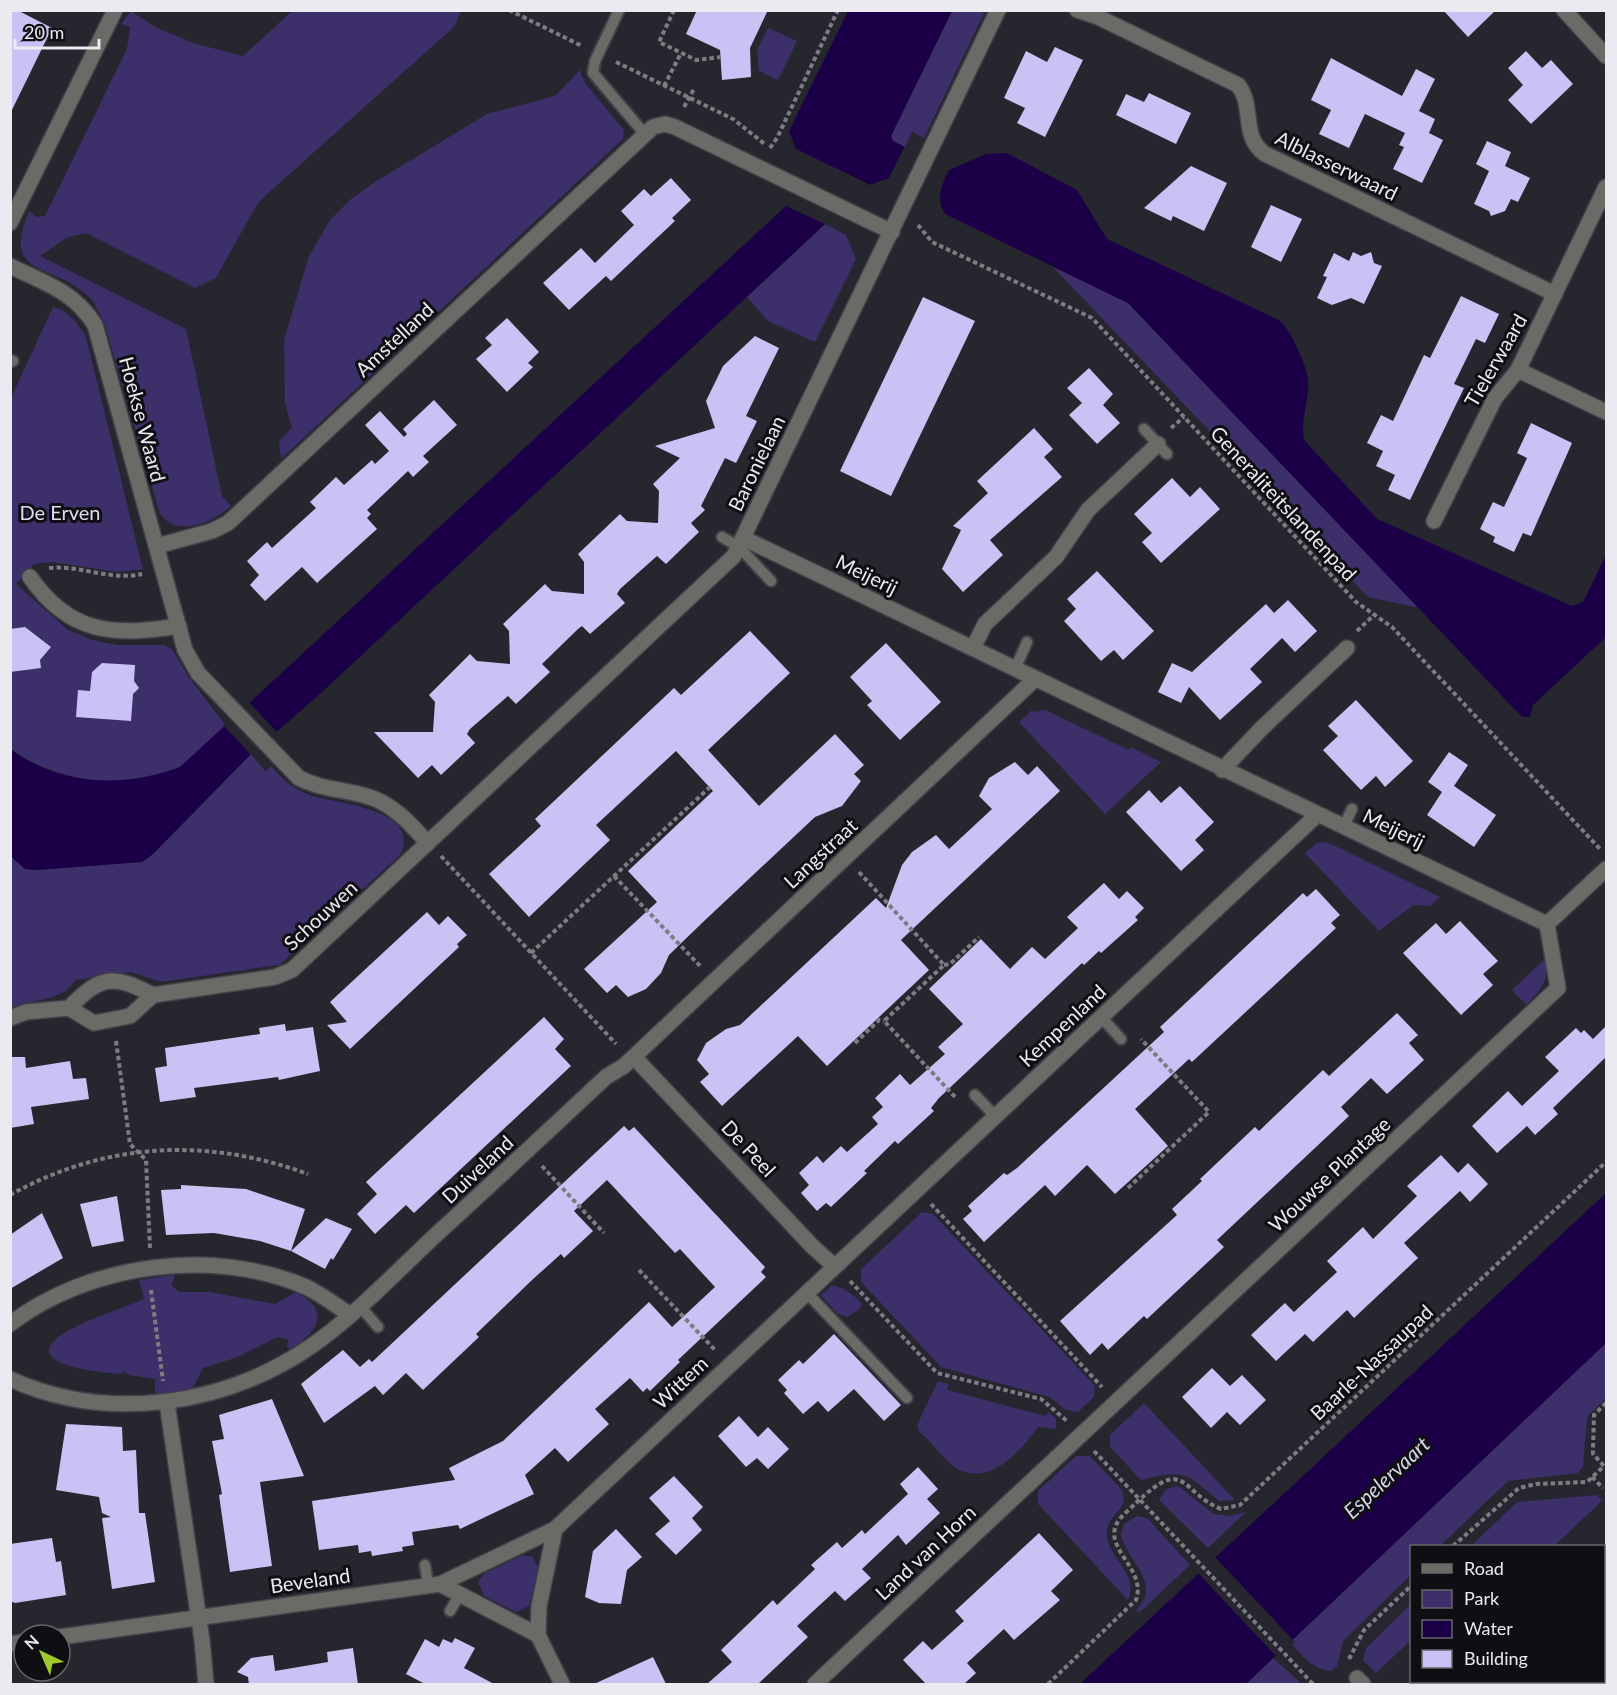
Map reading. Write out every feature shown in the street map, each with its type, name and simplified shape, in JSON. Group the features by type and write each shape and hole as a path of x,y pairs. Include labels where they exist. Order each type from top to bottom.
{"street":[{"path":"10,224 115,10"},
{"name":"Baronielaan","path":"433,847 727,564 741,543 998,10"},
{"name":"Alblasserwaard","path":"1077,10 1098,17 1234,82 1244,95 1250,137 1261,151 1270,157 1555,294"},
{"path":"1564,10 1606,56"},
{"name":"Amstelland","path":"157,546 212,531 228,523 644,133 658,124 669,124 892,232"},
{"name":"Tielerwaard","path":"1434,521 1495,398 1518,370 1606,187"},
{"name":"Hoekse Waard","path":"10,266 70,295 94,325 188,657 198,673 278,759 299,778 314,786 367,796 392,807 433,847"},
{"path":"1518,370 1606,412"},
{"path":"973,648 985,624 1056,557 1088,510 1162,449"},
{"name":"Meijerij","path":"741,543 771,552 1547,924"},
{"path":"30,577 60,612 87,626 121,632 179,626"},
{"path":"1222,770 1350,641"},
{"name":"Langstraat","path":"634,1057 1035,679"},
{"name":"Kempenland","path":"834,1266 1317,815"},
{"name":"Schouwen","path":"153,995 286,973 433,847"},
{"path":"1547,924 1606,868"},
{"name":"Wouwse Plantage","path":"1076,1431 1558,988 1547,924"},
{"path":"10,1018 27,1012 69,1008 94,1023 130,1016 153,995 125,980 91,985 69,1008"},
{"name":"De Peel","path":"634,1057 812,1246 834,1266"},
{"name":"Duiveland","path":"10,1379 44,1392 87,1401 167,1403 215,1392 265,1372 313,1345 606,1077 634,1057"},
{"path":"10,1324 51,1299 95,1281 136,1271 180,1266 240,1269 281,1279 308,1288 354,1309"},
{"name":"Wittem","path":"555,1529 834,1266"},
{"path":"167,1403 206,1684"},
{"name":"Land van Horn","path":"815,1684 1064,1451 1076,1431"},
{"path":"555,1529 539,1606 538,1635 562,1684"},
{"name":"Beveland","path":"72,1635 434,1584 555,1529"},
{"path":"434,1584 460,1594 538,1635"}],"lane":[{"path":"619,10 595,61 593,73 644,133"},
{"path":"1144,429 1162,449"},
{"path":"722,537 741,543 761,572 771,581"},
{"path":"761,572 771,552"},
{"path":"1015,669 1027,642"},
{"path":"1343,828 1352,809"},
{"path":"1101,1017 1121,1039"},
{"path":"975,1095 995,1116"},
{"path":"806,1292 907,1398"},
{"path":"354,1309 378,1327"},
{"path":"425,1565 434,1584"},
{"path":"450,1611 460,1594"}],"path":[{"path":"509,10 587,49"},
{"path":"674,10 659,42 696,60 721,57"},
{"path":"610,60 733,119 770,148 777,138 838,10"},
{"path":"664,86 681,53"},
{"path":"686,104 694,89"},
{"name":"Generaliteitslandenpad","path":"912,222 922,227 932,242 1092,318 1356,602 1392,627 1602,851"},
{"path":"43,568 71,568 112,576 133,576"},
{"path":"1350,641 1374,615"},
{"path":"531,953 710,787"},
{"path":"433,847 620,1048"},
{"path":"455,870 460,866"},
{"path":"614,876 696,962"},
{"path":"865,879 944,965"},
{"path":"884,1021 944,965 950,964 979,937"},
{"path":"855,1043 879,1020 884,1021 961,1102"},
{"path":"115,1032 130,1144 146,1160 150,1250"},
{"path":"1128,1188 1209,1112 1140,1038"},
{"path":"10,1195 77,1165 137,1151 184,1149 226,1153 270,1161 308,1174"},
{"name":"Baarle-Nassaupad","path":"1048,1684 1136,1600 1138,1584 1116,1543 1114,1531 1120,1519 1140,1499 1157,1485 1178,1480 1188,1484 1216,1506 1226,1509 1240,1505 1606,1162"},
{"path":"546,1170 604,1233"},
{"path":"928,1201 1107,1392"},
{"path":"639,1270 716,1352"},
{"path":"846,1277 937,1373 1041,1399 1052,1406 1076,1431"},
{"path":"151,1288 164,1378"},
{"path":"1454,1545 1519,1488 1536,1484 1587,1482 1605,1467 1593,1454 1594,1415 1606,1403"},
{"path":"1092,1448 1313,1684"},
{"path":"1593,1477 1603,1488"},
{"path":"1347,1664 1364,1630 1410,1587"}],"green space":[{"path":"131,11 155,27 193,43 243,56 292,11 461,11 454,27 265,196 256,206 216,278 195,288 86,233 68,237 40,256 186,329 222,496 231,506 214,518 195,525 176,525 167,521 160,514 105,325 96,307 89,297 75,286 26,259 21,248 22,233 29,211 36,217 45,216 127,49 130,27 121,24"},
{"path":"952,11 985,11 924,138 912,132 905,147 893,141 891,136"},
{"path":"768,28 797,41 778,80 759,71 757,50"},
{"path":"580,70 585,83 624,130 623,139 281,459 279,441 292,428 285,403 284,340 309,256 330,220 351,199 375,182 487,114 555,96"},
{"path":"825,224 846,235 856,259 815,342 768,321 747,297"},
{"path":"1053,267 1128,303 1419,608 1368,597"},
{"name":"De Erven","path":"53,307 68,315 86,337 143,569 116,572 53,562 34,564 16,584 68,630 92,640 118,645 164,645 173,650 187,675 226,726 199,753 181,766 162,775 141,780 118,782 71,776 28,760 11,749 11,398"},
{"path":"1032,710 1033,712 1045,710 1129,750 1131,747 1161,762 1105,814 1019,722"},
{"path":"251,754 265,771 271,766 287,782 302,792 372,810 387,817 399,827 404,839 400,855 279,965 161,982 131,972 76,980 66,991 53,997 11,1007 10,856 25,869 37,870 142,862 153,854"},
{"path":"1324,842 1440,897 1430,906 1413,905 1379,931 1305,853 1317,843"},
{"path":"1545,959 1546,973 1543,985 1526,1005 1512,990"},
{"path":"922,1212 933,1214 1095,1386 1094,1397 1078,1412 1066,1410 1049,1397 941,1367 861,1282 861,1269"},
{"path":"173,1275 175,1277 171,1285 179,1292 210,1292 275,1304 296,1292 314,1306 317,1321 308,1336 290,1349 287,1347 288,1340 278,1337 235,1358 203,1368 192,1389 155,1394 155,1379 129,1375 124,1371 121,1374 87,1370 73,1367 52,1357 49,1349 62,1334 144,1299 139,1280"},
{"path":"832,1285 855,1297 862,1304 859,1310 847,1317 837,1313 821,1295"},
{"path":"1606,1343 1606,1398 1587,1417 1583,1467 1578,1473 1508,1481 1441,1545 1410,1545 1410,1576 1343,1641 1337,1666 1332,1671 1314,1665 1290,1642"},
{"path":"938,1381 949,1384 947,1390 1045,1416 1049,1412 1056,1419 1056,1429 1038,1427 1021,1448 1001,1466 977,1474 965,1472 947,1461 919,1432 917,1425"},
{"path":"1144,1403 1235,1500 1219,1501 1199,1484 1176,1474 1141,1480 1110,1447 1110,1435"},
{"path":"1076,1456 1090,1456 1122,1490 1124,1502 1107,1530 1111,1549 1130,1581 1131,1590 1128,1600 1038,1504 1038,1491"},
{"path":"1178,1486 1214,1514 1229,1516 1246,1512 1208,1548 1159,1500 1166,1489"},
{"path":"1597,1495 1602,1501 1555,1545 1472,1545 1517,1502"},
{"path":"1137,1516 1147,1518 1190,1565 1139,1613 1136,1610 1146,1591 1145,1582 1124,1545 1121,1535 1124,1524"},
{"path":"523,1555 533,1557 538,1568 529,1606 516,1612 484,1596 478,1582 485,1573"},
{"path":"1410,1605 1410,1641 1376,1673 1363,1660 1366,1648"},
{"path":"1273,1658 1302,1684 1245,1684"}],"water":[{"path":"848,11 952,11 891,136 893,141 905,147 889,178 870,185 796,149 789,131"},
{"path":"1007,153 1077,190 1107,239 1279,320 1297,347 1308,379 1303,424 1304,440 1377,519 1572,606 1583,602 1606,555 1606,637 1533,705 1530,717 1522,717 1128,303 945,214 940,198 949,170 986,154"},
{"path":"786,206 825,224 321,693 251,754 153,854 142,862 37,870 25,869 11,856 10,749 50,770 93,780 137,778 180,767"},
{"name":"Espelervaart","path":"1606,1193 1606,1343 1246,1684 1080,1684"}],"pier":[{"path":"791,140 796,149 870,185 889,178 906,144 908,147 891,180 869,188 794,151"},
{"path":"248,701 278,733 253,757 223,725"},
{"path":"1214,1556 1295,1642 1278,1658 1197,1572"}],"building":[{"path":"10,10 17,10 52,28 10,114"},
{"path":"697,10 768,10 750,48 751,77 722,80 720,50 686,34"},
{"path":"1443,10 1496,10 1468,37"},
{"path":"1055,47 1083,60 1045,137 1017,123 1025,108 1004,98 1026,51 1047,62"},
{"path":"1526,51 1542,68 1551,60 1573,84 1531,124 1508,100 1523,85 1508,68"},
{"path":"1331,58 1402,96 1416,69 1435,79 1419,111 1435,119 1429,133 1443,140 1422,183 1393,169 1404,147 1399,145 1405,133 1365,114 1349,148 1319,134 1331,110 1311,100"},
{"path":"1149,93 1191,113 1176,144 1116,115 1126,94 1144,102"},
{"path":"1487,141 1511,152 1505,166 1530,178 1518,202 1511,199 1505,211 1491,216 1489,211 1474,204 1489,171 1476,164"},
{"path":"1191,166 1227,183 1204,231 1173,216 1171,221 1144,208"},
{"path":"671,178 691,200 672,218 675,221 611,281 606,276 569,310 543,283 581,248 595,263 634,225 621,211 644,189 651,196"},
{"path":"1271,205 1302,219 1281,262 1251,247"},
{"path":"1353,252 1361,256 1371,252 1374,263 1382,266 1364,304 1351,298 1332,305 1317,298 1327,277 1323,276 1334,253 1349,261"},
{"path":"1461,296 1499,314 1485,343 1476,339 1454,384 1464,388 1410,500 1388,490 1395,475 1376,466 1383,451 1367,443 1381,415 1393,421 1424,355 1430,358"},
{"path":"923,297 975,321 891,496 840,471"},
{"path":"507,318 539,352 528,363 533,367 507,392 476,359 492,345 485,338"},
{"path":"755,336 779,348 746,416 757,421 736,463 725,458 701,506 705,510 691,523 699,532 666,564 657,556 620,589 617,594 625,603 590,634 582,626 578,629 542,664 550,672 516,704 508,696 470,729 467,734 475,743 441,775 432,765 418,778 374,732 433,732 435,702 429,695 470,654 477,661 510,664 509,631 503,624 545,584 552,591 584,594 584,562 578,554 620,514 627,521 658,523 659,491 653,484 680,458 655,446 715,428 706,401 723,366"},
{"path":"1089,368 1113,394 1103,405 1120,423 1097,444 1069,415 1082,403 1067,388"},
{"path":"434,400 457,425 423,456 429,462 413,477 408,471 367,510 371,514 367,518 377,529 317,583 302,567 265,601 250,585 259,575 247,561 267,542 272,548 316,508 310,502 336,477 344,485 372,460 375,464 389,451 365,425 380,411 404,437 407,434 403,429"},
{"path":"1531,423 1572,443 1531,536 1523,533 1514,552 1493,542 1495,537 1480,529 1493,502 1504,507 1527,458 1517,453"},
{"path":"1034,428 1053,449 1044,457 1062,477 990,540 1003,555 963,592 942,569 961,530 953,526 988,493 977,481"},
{"path":"1172,478 1190,497 1200,487 1220,509 1161,563 1142,542 1152,533 1134,514"},
{"path":"1097,571 1154,631 1123,660 1114,650 1101,661 1064,621 1076,609 1067,599"},
{"path":"1288,600 1317,631 1295,652 1282,638 1250,669 1262,682 1220,720 1189,687 1181,703 1158,692 1172,663 1192,672 1266,604 1274,613"},
{"path":"25,627 51,647 40,660 41,668 10,672 10,629"},
{"path":"750,631 790,673 708,750 759,806 835,734 864,765 854,774 861,781 842,806 815,817 702,923 669,955 661,973 646,989 628,997 616,985 607,993 584,969 657,902 628,871 713,791 676,751 596,825 610,840 529,917 489,874 541,826 535,819 674,688 681,695"},
{"path":"886,643 941,702 900,740 867,705 872,701 850,677"},
{"path":"102,663 135,665 134,681 139,688 133,694 131,721 76,717 78,690 90,691 92,672"},
{"path":"1356,700 1413,761 1385,787 1376,776 1361,790 1323,750 1338,736 1328,726"},
{"path":"1449,752 1468,765 1454,786 1496,815 1474,847 1427,815 1442,792 1428,782"},
{"path":"1015,762 1028,775 1037,766 1060,791 901,940 929,970 827,1066 798,1036 722,1106 700,1082 709,1074 697,1060 706,1043 726,1029 740,1025 876,898 886,908 902,865 912,852 936,835 949,849 992,809 979,796 989,778"},
{"path":"1180,786 1214,822 1195,840 1204,850 1181,871 1126,812 1149,790 1161,803"},
{"path":"1104,883 1119,899 1127,891 1144,908 1135,917 1138,920 1101,953 1099,951 1084,965 1082,963 939,1098 931,1108 934,1111 898,1144 895,1141 864,1171 867,1173 831,1207 826,1203 817,1211 801,1193 809,1185 799,1173 817,1156 823,1163 841,1146 847,1152 878,1124 872,1117 883,1107 875,1098 900,1074 910,1085 945,1054 938,1047 963,1024 929,989 981,939 1010,969 1032,947 1045,959 1078,928 1067,917"},
{"path":"1316,889 1340,915 1331,923 1336,928 1192,1062 1189,1059 1135,1109 1168,1146 1115,1194 1087,1165 1055,1196 1045,1185 984,1242 963,1219 972,1211 968,1206 1004,1173 1007,1175 1017,1168 1164,1032 1160,1027 1303,893 1307,897"},
{"path":"427,912 439,925 448,916 467,935 457,944 459,947 350,1049 327,1025 347,1022 330,1002"},
{"path":"1460,921 1498,961 1483,974 1493,985 1461,1015 1403,953 1436,923 1446,934"},
{"path":"1397,1013 1418,1035 1409,1043 1424,1060 1387,1094 1371,1078 1341,1107 1349,1116 1217,1240 1224,1247 1147,1319 1144,1316 1108,1350 1102,1343 1090,1355 1060,1321 1177,1215 1172,1209 1255,1127 1259,1131 1323,1070 1329,1076"},
{"path":"544,1017 564,1039 555,1049 571,1066 414,1213 406,1205 375,1234 357,1214 377,1194 366,1182"},
{"path":"285,1024 286,1031 313,1027 320,1071 279,1080 278,1077 194,1088 196,1097 160,1102 155,1068 167,1066 165,1048 260,1034 259,1028"},
{"path":"1606,1026 1606,1057 1553,1108 1558,1114 1535,1135 1527,1126 1497,1153 1472,1126 1508,1091 1522,1106 1559,1071 1545,1057 1576,1028 1581,1033 1584,1030 1593,1039"},
{"path":"10,1057 25,1057 26,1068 70,1061 73,1079 86,1078 89,1099 31,1107 34,1124 10,1128"},
{"path":"624,1126 629,1131 634,1127 765,1267 761,1272 766,1277 678,1360 680,1362 650,1391 647,1388 643,1392 630,1378 595,1409 609,1424 568,1462 555,1448 525,1475 534,1494 460,1529 458,1525 412,1532 414,1545 402,1547 403,1551 372,1556 371,1551 359,1553 358,1545 319,1550 312,1501 455,1480 449,1468 503,1441 649,1302 672,1327 715,1287 680,1249 675,1253 607,1180 574,1211 593,1231 564,1258 561,1254 532,1280 476,1334 479,1337 423,1390 406,1373 383,1395 375,1386 324,1423 301,1384 343,1350 360,1367 369,1359 372,1362"},
{"path":"1441,1155 1458,1173 1468,1163 1488,1184 1470,1202 1460,1191 1404,1243 1418,1258 1354,1318 1347,1310 1313,1342 1305,1334 1276,1361 1251,1335 1285,1303 1294,1312 1337,1272 1327,1261 1363,1227 1373,1239 1417,1196 1407,1186"},
{"path":"181,1185 246,1189 305,1209 291,1251 260,1241 214,1233 166,1235 161,1190 181,1189"},
{"path":"117,1196 124,1241 92,1247 80,1204"},
{"path":"42,1213 63,1258 10,1289 10,1235"},
{"path":"326,1218 352,1229 325,1269 291,1251"},
{"path":"834,1334 901,1405 884,1421 854,1389 828,1412 818,1401 803,1414 784,1393 787,1390 778,1380 799,1360 803,1364"},
{"path":"1212,1368 1230,1386 1242,1375 1266,1400 1240,1425 1227,1412 1211,1428 1182,1397"},
{"path":"272,1399 304,1476 260,1482 272,1566 230,1572 219,1495 222,1494 212,1441 224,1439 219,1415"},
{"path":"739,1416 758,1437 768,1427 789,1449 768,1469 757,1458 746,1467 718,1436"},
{"path":"66,1424 122,1427 123,1451 136,1450 139,1513 145,1513 155,1582 112,1589 102,1518 111,1517 102,1513 99,1497 56,1490"},
{"path":"918,1467 938,1489 927,1499 940,1513 906,1545 898,1535 862,1569 871,1578 845,1601 835,1591 797,1626 808,1637 758,1684 707,1684 732,1662 721,1650 773,1600 777,1605 815,1569 811,1565 837,1542 842,1548 862,1530 865,1534 908,1494 900,1484"},
{"path":"674,1476 703,1507 692,1518 702,1530 676,1555 655,1534 670,1521 649,1498"},
{"path":"616,1529 642,1557 627,1570 621,1604 599,1603 585,1597 593,1551"},
{"path":"1039,1533 1073,1570 1051,1591 1060,1600 1014,1640 1004,1629 967,1663 976,1673 964,1684 926,1684 903,1660 923,1641 932,1650 964,1621 955,1611"},
{"path":"52,1538 56,1562 61,1561 66,1595 15,1603 10,1601 10,1544"},
{"path":"455,1638 475,1648 464,1668 494,1684 425,1684 406,1674 425,1639 439,1647 443,1639 452,1643"},
{"path":"353,1648 358,1684 249,1684 248,1677 237,1672 251,1658 273,1655 275,1671 328,1662 327,1652"},
{"path":"653,1657 666,1684 594,1684"}]}
